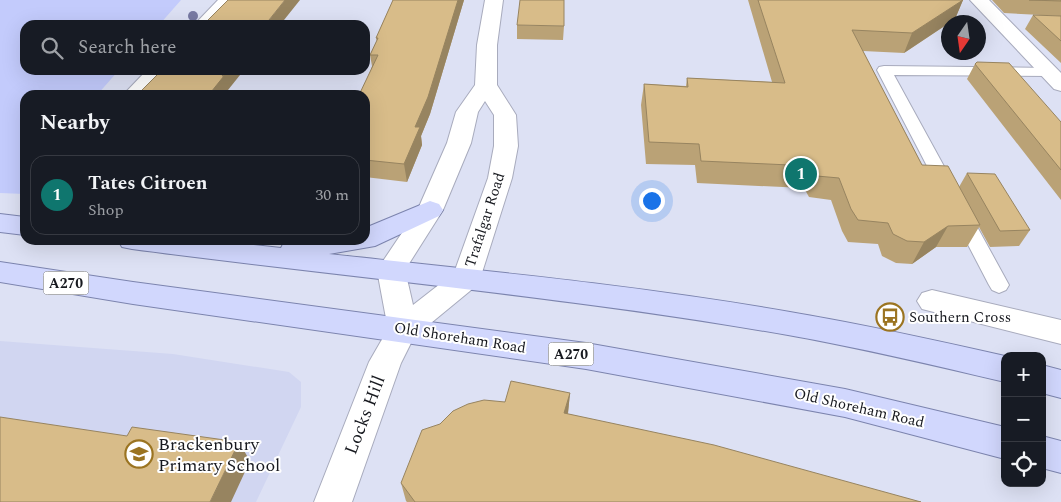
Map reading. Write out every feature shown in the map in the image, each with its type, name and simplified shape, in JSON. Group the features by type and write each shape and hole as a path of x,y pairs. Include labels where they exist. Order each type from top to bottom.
{"main road":[{"path":"208,20 228,0"},
{"path":"403,329 391,270 430,210 459,143 467,112 486,85 487,45 494,0"},
{"path":"975,0 1000,21 1055,79"},
{"path":"1000,21 1026,22"},
{"path":"139,90 154,75"},
{"name":"Trafalgar Road","path":"403,329 466,279 500,178 506,146 505,115 486,85"},
{"path":"370,237 387,230 405,219 430,210"},
{"path":"0,223 20,225"},
{"path":"176,245 699,309 932,350 1001,368"},
{"path":"256,254 322,245"},
{"name":"Old Shoreham Road","path":"0,272 133,293 403,329 586,356 845,403 1001,442"},
{"path":"932,301 1061,332"},
{"name":"Locks Hill","path":"333,502 385,362 403,329"},
{"path":"1046,380 1061,384"},
{"path":"1046,453 1061,457"}],"lane":[{"path":"999,285 884,70 1055,79"}],"shaded area":[{"path":"0,0 181,0 163,20 20,20 20,75 115,75 101,90 20,90 20,194 0,193"},
{"name":"Brackenbury Primary School","path":"0,341 173,354 289,372 301,382 301,407 256,502 0,502"}],"building":[{"path":"228,0 285,0 269,20 208,20"},
{"path":"393,0 458,0 428,97 415,127 420,127 404,164 370,161 370,90 361,90 378,55 370,55 378,38 376,38"},
{"path":"520,0 564,0 564,26 517,25"},
{"path":"758,0 963,0 912,33 852,30 922,165 948,166 980,225 948,226 924,242 907,241 893,234 888,223 858,220 851,209 839,178 817,176 812,166 701,161 699,144 649,142 644,84 688,87 687,78 785,83"},
{"path":"1029,0 1061,0 1061,1"},
{"path":"1033,15 1061,16 1061,41"},
{"path":"977,62 1009,63 1061,122 1061,170 975,64"},
{"path":"157,75 224,76 213,90 142,90"},
{"path":"967,173 995,174 1030,230 1000,231"},
{"path":"511,381 570,393 564,413 714,445 921,502 415,502 401,483 422,430 440,424 453,411 468,404 484,400 505,402"},
{"path":"0,417 127,436 132,427 239,442 210,502 0,502"}],"place":[{"name":"Tates Citroen","path":"801,174"},
{"name":"Southern Cross","path":"890,317"},
{"name":"Brackenbury Primary School","path":"139,454"}]}
